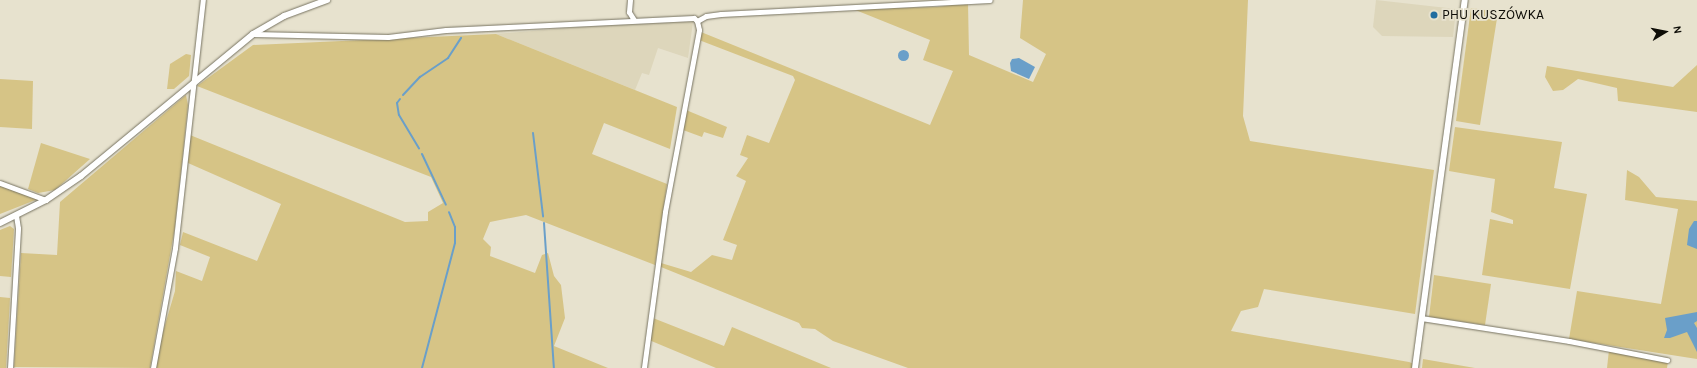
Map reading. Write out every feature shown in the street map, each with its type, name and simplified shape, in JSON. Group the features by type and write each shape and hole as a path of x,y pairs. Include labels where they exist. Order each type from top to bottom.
{"street":[{"path":"153,368 175,248 192,82 203,0"},
{"path":"0,223 46,200 81,176 192,82 253,34 284,16 327,0"},
{"path":"630,0 629,12 634,20"},
{"path":"697,21 706,16 721,14 990,0"},
{"path":"1415,368 1465,0"},
{"path":"253,34 388,37 446,30 688,17 697,21"},
{"path":"644,368 665,212 698,30 697,21"},
{"path":"0,183 46,200"},
{"path":"10,368 18,228 16,216"},
{"path":"1421,318 1570,341 1667,360"}],"shaded area":[{"path":"1023,0 1248,0 1243,116 1250,141 1434,170 1415,314 1264,289 1258,307 1241,311 1231,331 1409,362 1414,364 1413,368 908,368 833,341 815,329 802,328 799,323 661,267 661,263 691,272 712,255 732,260 737,245 723,240 746,181 736,176 748,158 740,155 747,135 769,143 795,80 793,76 699,40 701,32 930,125 953,71 923,60 930,40 853,9 937,7 968,3 969,55 1033,82 1046,54 1020,38"},
{"path":"1376,0 1456,9 1453,37 1382,36 1373,27"},
{"path":"1471,8 1498,12 1480,125 1456,121"},
{"path":"688,18 693,22 688,58 658,48 649,75 642,73 635,90 496,34"},
{"path":"496,34 677,107 670,149 604,123 592,154 667,184 655,265 526,215 490,222 483,239 491,247 490,256 535,273 542,255 548,253 554,276 561,285 565,318 554,346 608,368 155,368 160,342 175,291 176,271 202,281 210,257 180,245 183,232 257,261 281,204 188,163 190,135 405,222 428,221 428,212 443,203 431,177 197,86 253,45"},
{"path":"186,54 191,55 189,76 174,89 167,89 170,64"},
{"path":"1697,65 1697,112 1618,101 1617,88 1578,79 1563,90 1553,91 1545,77 1547,66 1673,87"},
{"path":"0,79 33,81 32,129 0,127"},
{"path":"186,95 188,105 175,227 150,368 14,367 21,253 57,255 60,202"},
{"path":"686,110 727,127 723,138 704,132 702,137 683,130"},
{"path":"1455,127 1562,142 1554,188 1587,194 1570,289 1482,275 1490,219 1513,224 1513,220 1491,212 1495,179 1449,171"},
{"path":"41,143 90,159 55,190 38,193 28,189"},
{"path":"1627,170 1639,177 1656,197 1697,201 1697,359 1569,339 1577,291 1661,304 1678,209 1625,200"},
{"path":"0,186 38,199 0,214"},
{"path":"10,226 14,229 11,277 0,276 0,230"},
{"path":"1434,275 1491,284 1485,325 1429,317"},
{"path":"0,297 10,298 6,368 0,368"},
{"path":"653,318 724,346 732,327 831,368 716,368 649,340"},
{"path":"1609,350 1668,361 1667,368 1607,368"},
{"path":"1423,359 1475,368 1422,368"}],"water":[{"path":"901,50 905,50 907,51 907,59 901,60 898,57 898,53"},
{"path":"1019,58 1035,67 1029,79 1011,71 1010,63 1012,59"},
{"path":"1694,221 1697,221 1697,249 1687,245 1689,229"},
{"path":"1697,312 1697,321 1694,323 1697,328 1697,352 1687,332 1670,338 1664,338 1667,330 1665,318"}],"waterway":[{"path":"403,95 420,77 448,58 461,38"},
{"path":"400,99 397,103 399,115 419,148"},
{"path":"533,133 543,216"},
{"path":"422,154 446,205"},
{"path":"422,368 455,243 455,227 449,212"},
{"path":"544,223 554,368"}],"place":[{"name":"PHU KUSZÓWKA","path":"1434,15"}]}
